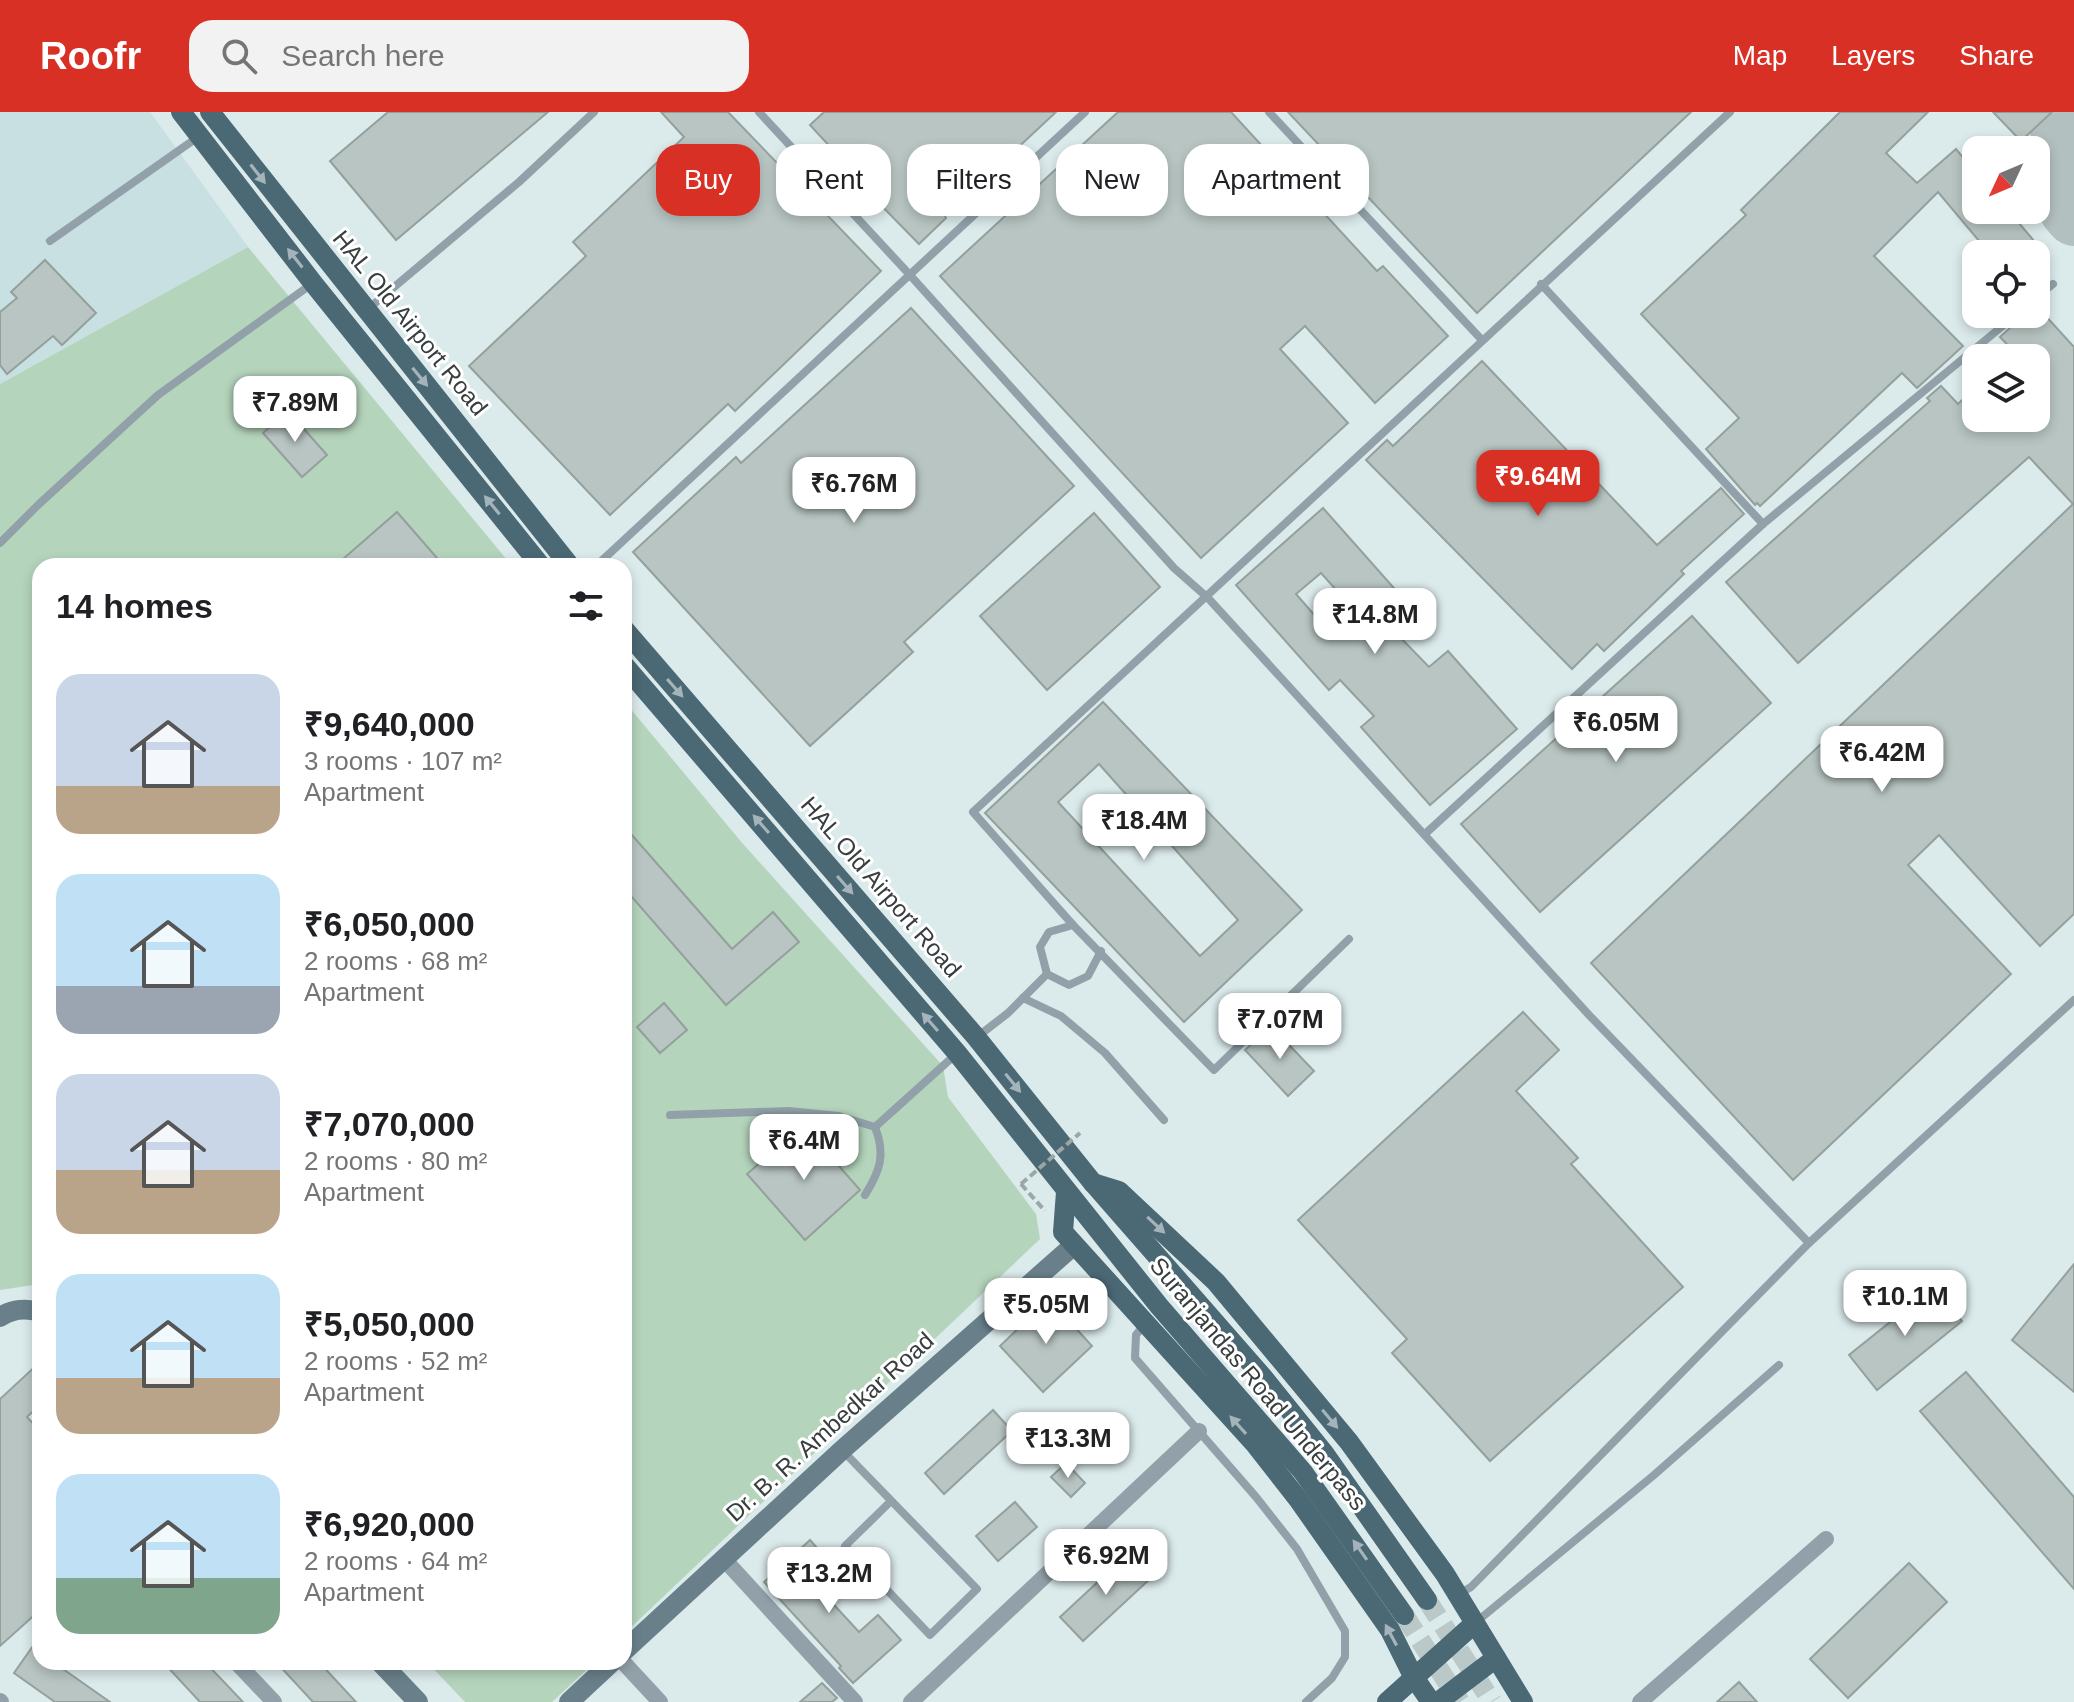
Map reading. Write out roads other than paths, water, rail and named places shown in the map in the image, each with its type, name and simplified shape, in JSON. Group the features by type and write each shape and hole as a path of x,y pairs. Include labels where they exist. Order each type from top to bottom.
{"main road":[{"name":"HAL Old Airport Road","path":"181,112 313,283 535,558"},
{"name":"HAL Old Airport Road","path":"210,112 564,558"},
{"name":"HAL Old Airport Road","path":"632,638 976,1037 1093,1183"},
{"name":"HAL Old Airport Road","path":"632,674 957,1053 1066,1192"},
{"path":"1093,1183 1119,1191 1216,1282 1349,1442 1458,1595 1523,1702"},
{"name":"Suranjandas Road Underpass","path":"1093,1183 1193,1295 1324,1453 1427,1600"},
{"path":"1066,1192 1063,1232 1255,1444 1306,1509 1390,1630 1413,1676 1431,1702"},
{"name":"Suranjandas Road Underpass","path":"1066,1192 1159,1306 1303,1472 1404,1615"},
{"path":"1387,1702 1475,1623"},
{"path":"1438,1702 1496,1658"}],"street":[{"name":"Dr. B. R. Ambedkar Road","path":"632,1643 842,1450 1074,1245"},
{"path":"0,1317 6,1313 32,1310"},
{"path":"911,1702 1199,1431"},
{"path":"1640,1702 1826,1539"},
{"path":"723,1558 855,1702"},
{"path":"244,1670 274,1702"},
{"path":"388,1670 418,1702"},
{"path":"569,1702 603,1670"},
{"path":"630,1670 660,1702"}],"lane":[{"path":"366,311 519,182 594,112"},
{"path":"759,112 1174,568 1208,598 1589,1015 1809,1243"},
{"path":"605,558 1085,112"},
{"path":"1269,112 1481,339"},
{"path":"1349,939 1214,1070 1073,925 973,812 1208,598 1481,339 1730,112"},
{"path":"50,241 198,136"},
{"path":"0,543 158,395 313,283"},
{"path":"1541,284 1763,524"},
{"path":"1425,834 1763,524 2000,328"},
{"path":"1073,925 1049,932 1040,947 1047,974 1069,985 1088,976 1101,951"},
{"path":"976,1037 1047,974"},
{"path":"1023,998 1061,1016 1105,1053 1164,1120"},
{"path":"1458,1595 1482,1576 1809,1243 2074,1000"},
{"path":"875,1127 957,1053"},
{"path":"670,1115 789,1111 839,1116 875,1127"},
{"path":"865,1195 878,1174 882,1145 875,1127"},
{"path":"1146,1322 1136,1335 1135,1358 1297,1549 1345,1631 1345,1657 1332,1678 1306,1702"},
{"path":"1475,1623 1654,1475 1779,1365"},
{"path":"842,1450 977,1589 930,1635 845,1546 891,1501"}],"tunnel":[{"path":"1427,1600 1492,1702"},
{"path":"1404,1615 1460,1702"}]}
